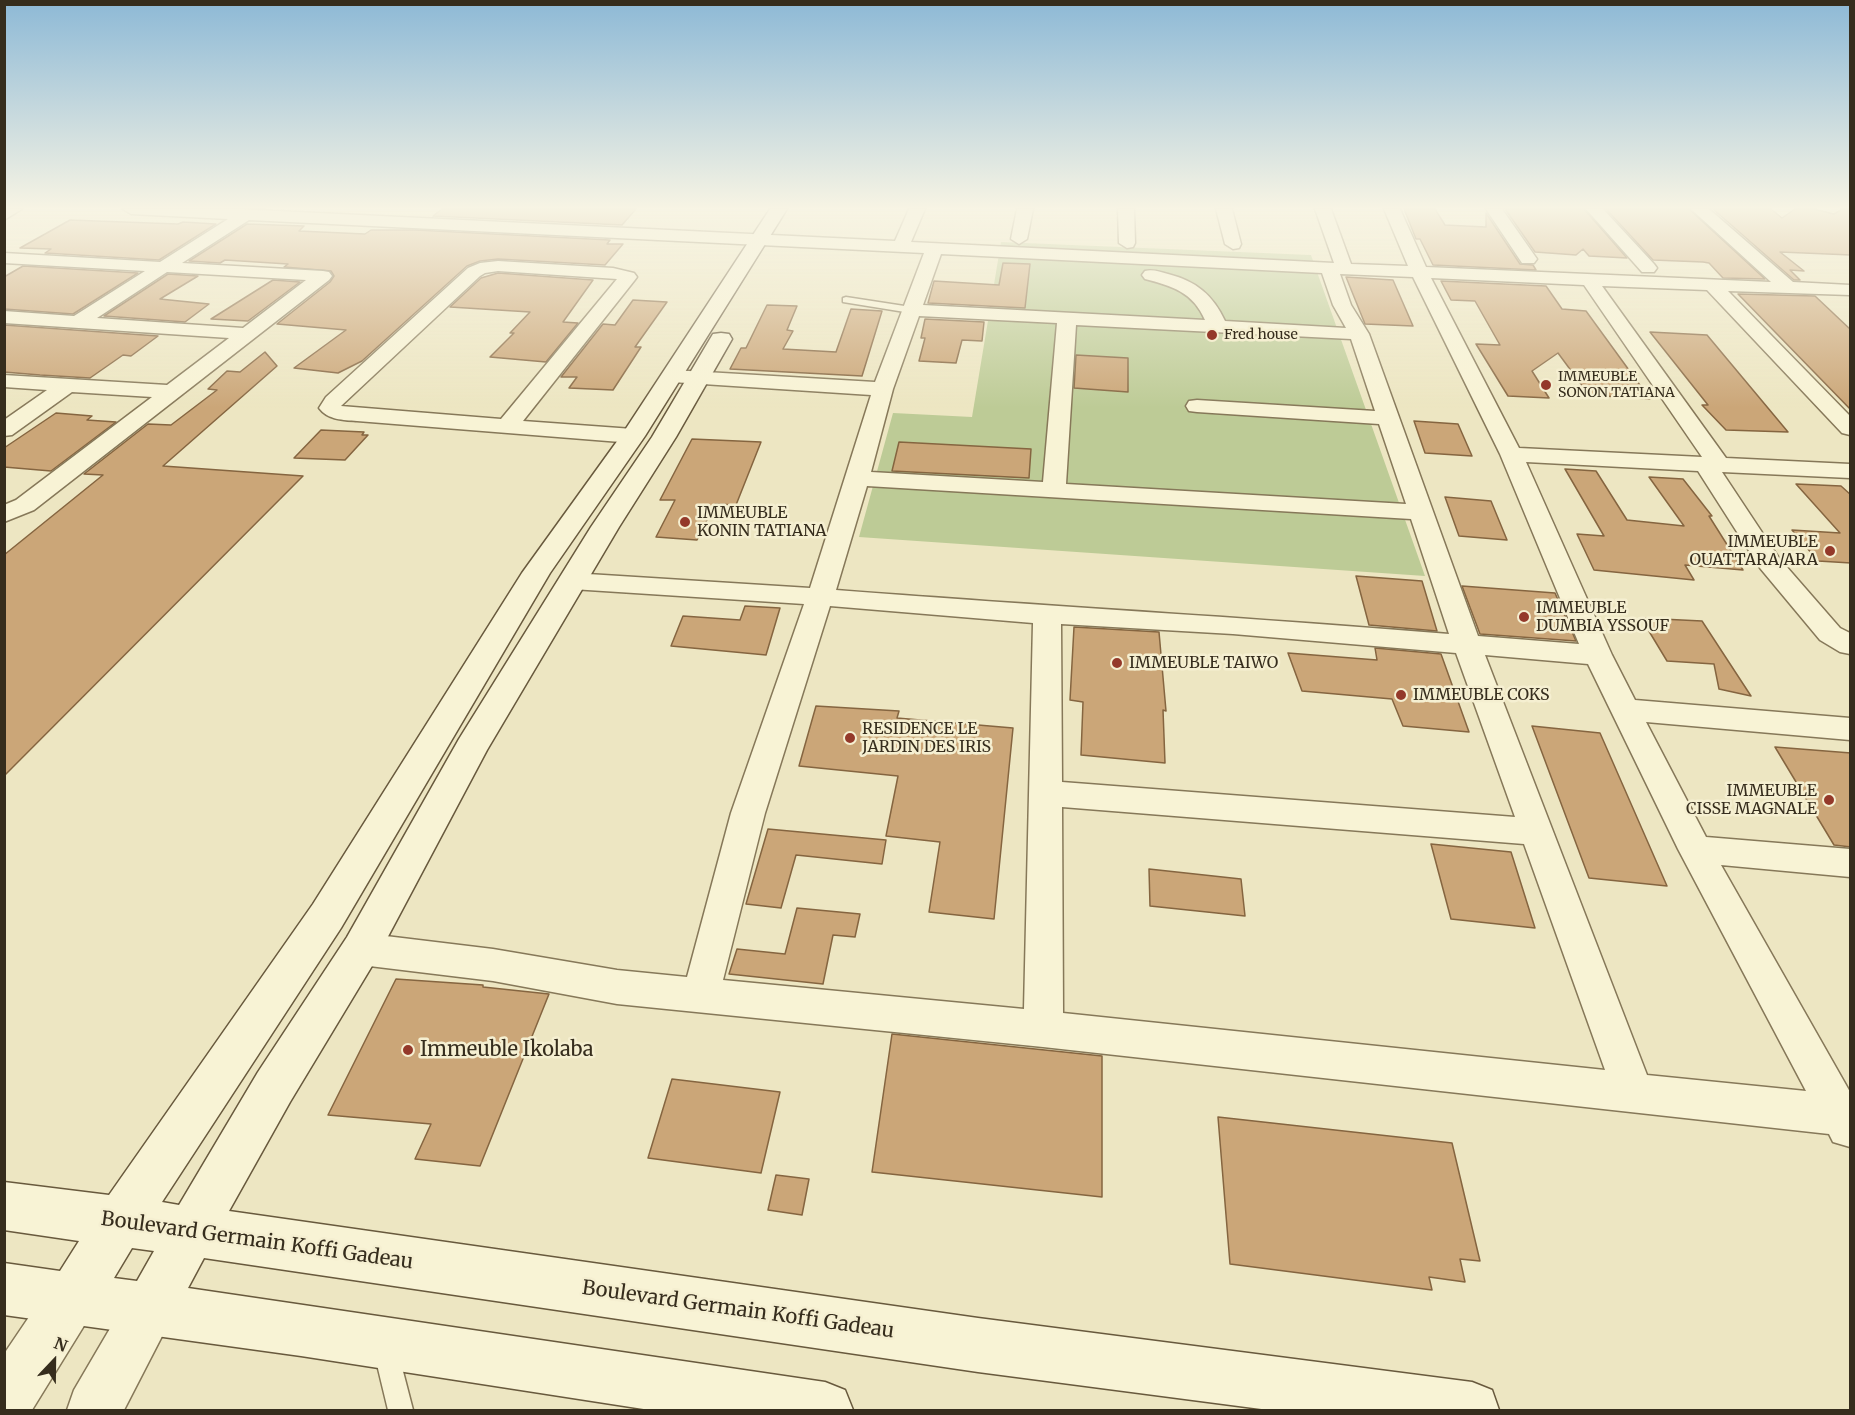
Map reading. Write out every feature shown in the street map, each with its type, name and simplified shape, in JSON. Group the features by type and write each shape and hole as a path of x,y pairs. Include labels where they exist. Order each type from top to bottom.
{"main road":[{"path":"4,1404 120,1222 327,916 536,573 633,436 685,377 748,275"},
{"path":"94,1410 192,1230 274,1087 361,949 471,748 572,581 664,437 685,377"},
{"name":"Boulevard Germain Koffi Gadeau","path":"4,1206 192,1230 978,1345 1472,1410"},
{"path":"4,1289 383,1343 825,1410"}],"street":[{"path":"78,322 152,275"},
{"path":"4,515 25,505 323,275"},
{"path":"472,275 333,401 330,408 335,412 357,415 633,436"},
{"path":"507,426 628,277 621,275"},
{"path":"701,994 748,813 820,597 883,389 924,275"},
{"path":"1151,275 1151,308"},
{"path":"1169,275 1181,281 1209,304 1218,327"},
{"path":"1338,275 1342,305 1359,334 1467,644 1634,1094"},
{"path":"1421,275 1511,454 1598,655 1625,710 1695,849 1845,1124"},
{"path":"1483,275 1851,290"},
{"path":"1774,275 1788,287"},
{"path":"1589,280 1712,464 1769,563 1830,634 1851,645"},
{"path":"1711,284 1851,428"},
{"path":"1831,290 1851,307"},
{"path":"911,310 1067,320 1151,308 1218,327 1359,334"},
{"path":"4,317 249,334"},
{"path":"1054,490 1067,320"},
{"path":"685,377 883,389"},
{"path":"4,381 172,392"},
{"path":"4,430 68,385"},
{"path":"1197,406 1388,418"},
{"path":"1511,454 1851,471"},
{"path":"856,478 1421,512"},
{"path":"572,581 1046,615 1233,625 1598,655"},
{"path":"1043,1029 1048,642 1046,615"},
{"path":"1625,710 1851,729"},
{"path":"1046,794 1537,832"},
{"path":"1695,849 1851,863"},
{"path":"361,949 493,965 617,987 1043,1029 1634,1094 1845,1124"}],"lane":[{"path":"846,300 911,310"},
{"path":"383,1343 401,1410"}],"green space":[{"path":"996,275 1318,275 1425,576 859,537 893,413 972,417"}],"building":[{"path":"7,275 135,275 73,314 4,309 4,277"},
{"path":"166,275 198,276 160,299 209,304 185,322 104,316"},
{"path":"457,275 362,361 338,373 294,368 346,330 277,324 330,282 334,276"},
{"path":"491,275 526,275 593,280 563,322 578,323 546,362 490,357 514,333 510,333 530,312 450,307 481,278"},
{"path":"1001,275 1029,275 1025,308 928,303 934,281 999,285"},
{"path":"1720,275 1761,275 1765,279 1723,278"},
{"path":"1788,275 1795,275 1800,280 1794,280"},
{"path":"1346,277 1393,280 1413,326 1365,324"},
{"path":"273,280 300,282 248,321 211,319"},
{"path":"1441,281 1546,286 1562,309 1586,311 1650,399 1589,395 1558,353 1532,371 1549,398 1508,396 1476,344 1500,345 1475,301 1451,300"},
{"path":"1738,294 1815,296 1851,330 1851,410"},
{"path":"633,300 667,302 635,347 641,347 613,390 569,388 577,377 561,377 603,324 615,325"},
{"path":"767,305 797,306 787,330 793,331 783,349 836,352 851,309 882,311 862,376 730,369 741,348 746,348"},
{"path":"925,319 984,322 982,341 962,340 956,363 919,361 925,338 921,338"},
{"path":"4,325 158,336 131,356 123,355 90,378 40,375 4,372"},
{"path":"1650,332 1707,335 1788,432 1726,430 1702,405 1708,405"},
{"path":"265,352 277,366 163,466 303,476 4,776 4,555 103,475 84,474 148,424 171,425 217,390 208,389 227,371 240,372"},
{"path":"1076,355 1128,358 1128,392 1074,388"},
{"path":"56,413 92,416 87,420 116,422 51,471 4,467 4,448"},
{"path":"1414,421 1458,424 1472,456 1425,453"},
{"path":"321,430 364,432 362,435 368,435 345,460 294,458"},
{"path":"692,439 761,442 736,505 715,504 697,540 656,537 675,500 660,500"},
{"path":"899,442 1031,449 1029,478 892,471"},
{"path":"1565,469 1596,471 1627,520 1684,526 1649,477 1683,479 1712,516 1709,516 1743,570 1685,565 1694,580 1594,570 1577,534 1604,536"},
{"path":"1796,484 1841,486 1851,495 1851,563 1818,561 1792,530 1840,533"},
{"path":"1445,497 1491,501 1507,540 1459,536"},
{"path":"1356,576 1422,581 1437,631 1369,625"},
{"name":"IMMEUBLE DUMBIA YSSOUF","path":"1462,586 1555,593 1576,641 1480,634"},
{"path":"745,606 780,608 766,655 671,646 683,616 740,620"},
{"path":"1641,618 1702,621 1751,696 1719,689 1714,664 1667,661"},
{"name":"IMMEUBLE TAIWO","path":"1074,627 1159,632 1166,711 1163,710 1165,763 1081,755 1083,702 1070,700"},
{"name":"IMMEUBLE COKS","path":"1375,648 1441,654 1469,732 1403,726 1392,699 1302,691 1288,653 1377,660"},
{"path":"816,706 899,711 897,718 1013,728 994,919 929,912 940,842 886,836 898,776 799,766"},
{"path":"1532,726 1600,733 1667,886 1589,878"},
{"name":"IMMEUBLE CISSE MAGNALE","path":"1775,747 1851,753 1851,847 1834,845"},
{"path":"768,829 886,840 882,864 796,855 781,908 746,904"},
{"path":"1431,844 1511,852 1535,928 1451,919"},
{"path":"1149,869 1241,879 1245,916 1150,906"},
{"path":"797,908 860,914 855,937 833,935 823,984 729,974 737,949 785,954"},
{"path":"396,979 483,985 483,987 549,994 480,1166 415,1159 431,1124 328,1115"},
{"path":"892,1034 1102,1056 1102,1197 872,1172"},
{"path":"672,1079 780,1092 761,1173 648,1158"},
{"path":"1218,1117 1452,1143 1480,1261 1460,1259 1465,1282 1429,1277 1432,1290 1230,1264"},
{"path":"776,1175 809,1179 802,1215 768,1210"}],"place":[{"name":"Fred house","path":"1212,335"},
{"name":"IMMEUBLE SONON TATIANA","path":"1546,385"},
{"name":"IMMEUBLE KONIN TATIANA","path":"685,522"},
{"name":"IMMEUBLE OUATTARA/ARA","path":"1830,551"},
{"name":"IMMEUBLE DUMBIA YSSOUF","path":"1524,617"},
{"name":"IMMEUBLE TAIWO","path":"1117,663"},
{"name":"IMMEUBLE COKS","path":"1401,695"},
{"name":"RESIDENCE LE JARDIN DES IRIS","path":"850,738"},
{"name":"IMMEUBLE CISSE MAGNALE","path":"1829,800"},
{"name":"Immeuble Ikolaba","path":"408,1050"}]}
